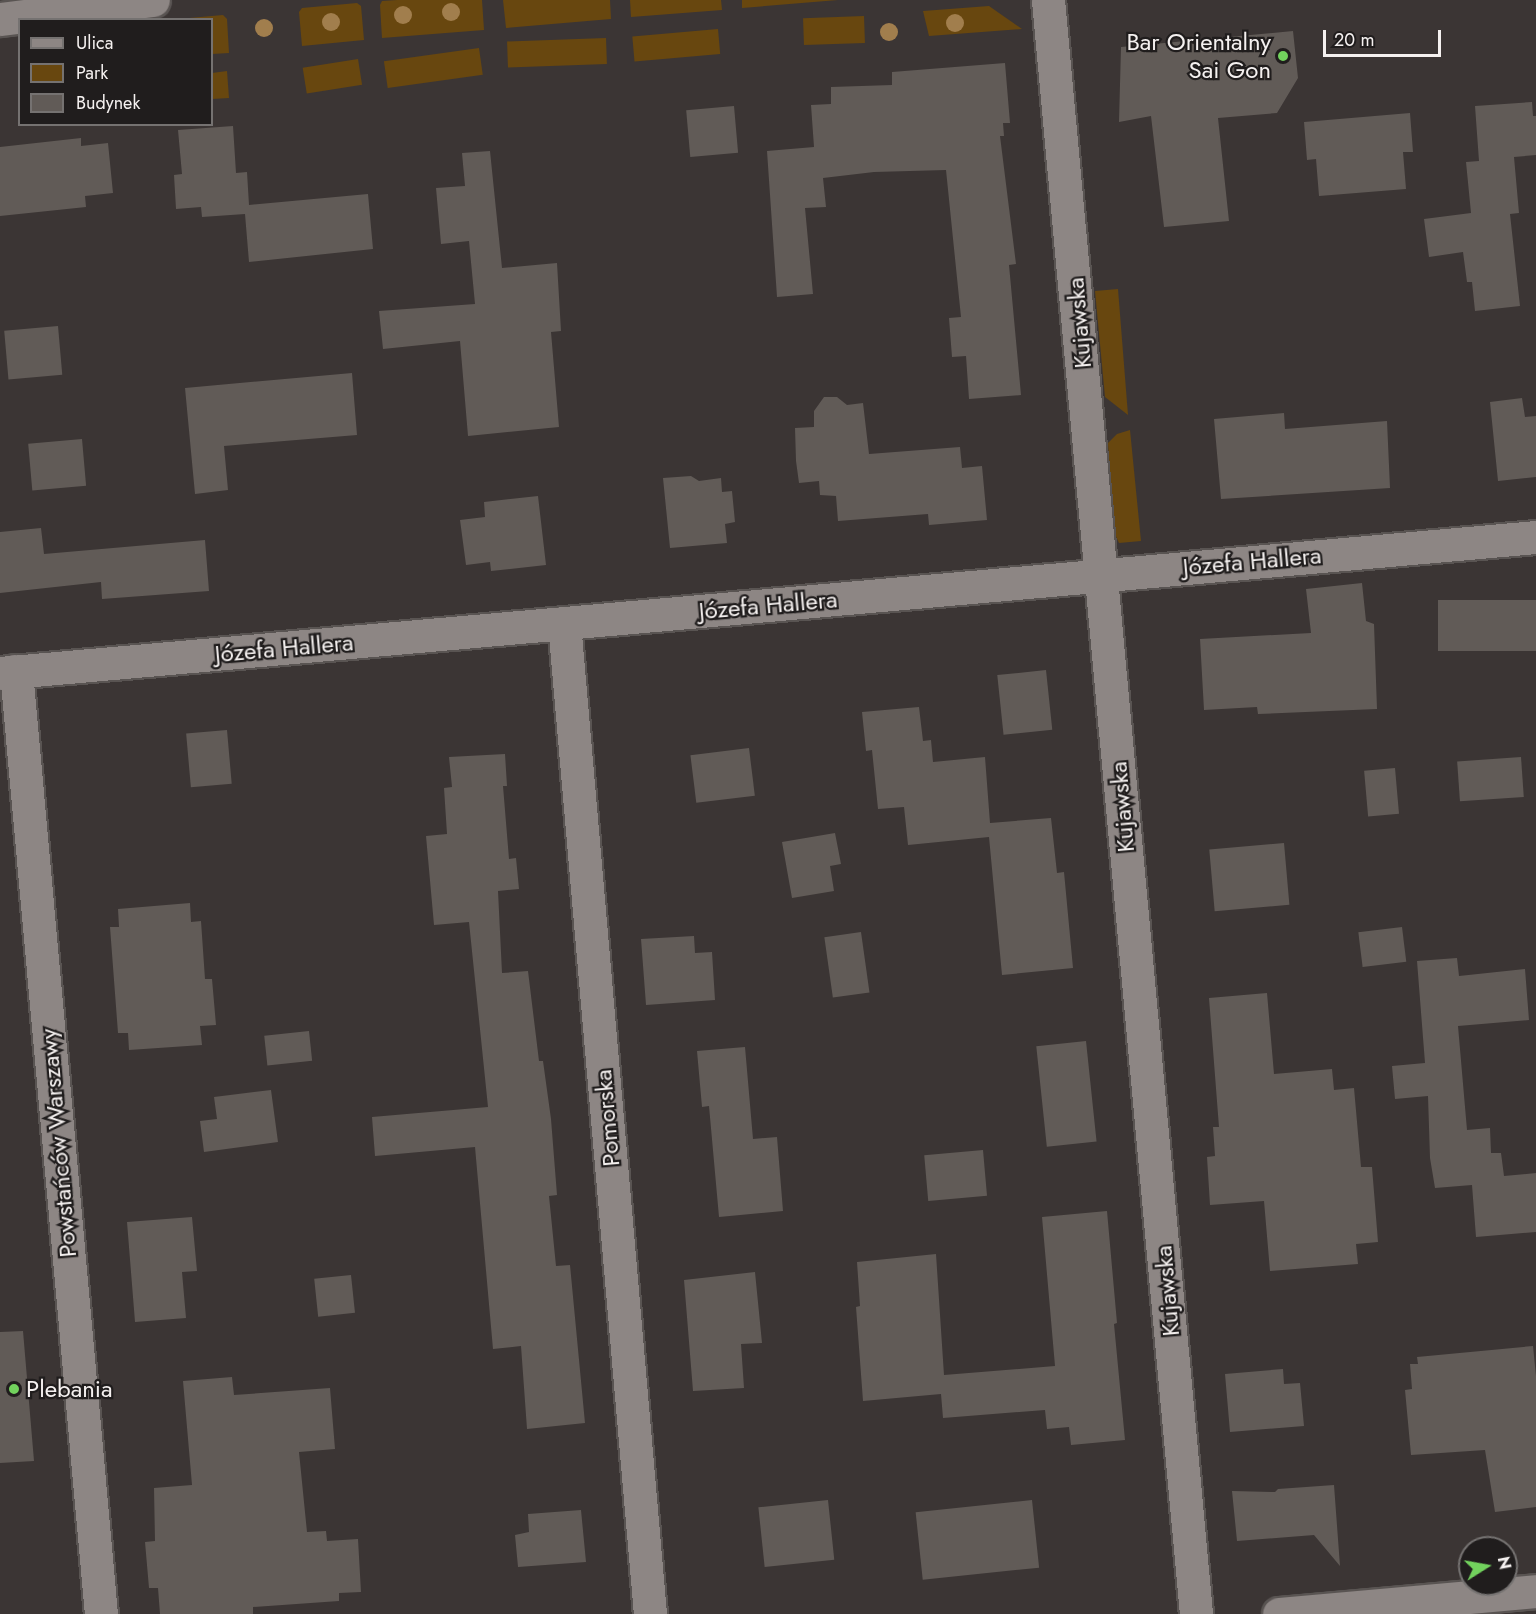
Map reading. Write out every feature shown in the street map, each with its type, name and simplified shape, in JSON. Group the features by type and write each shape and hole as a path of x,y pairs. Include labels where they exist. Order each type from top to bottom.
{"street":[{"path":"0,19 153,0"},
{"name":"Kujawska","path":"1048,0 1196,1614"},
{"name":"Józefa Hallera","path":"8,672 1536,537"},
{"name":"Pomorska","path":"564,623 650,1614"},
{"name":"Powstańców Warszawy","path":"8,672 101,1614"},
{"path":"1279,1614 1536,1591"}],"green space":[{"path":"482,0 484,30 382,38 380,5 382,1"},
{"path":"503,0 610,0 611,19 506,28"},
{"path":"630,0 721,0 722,10 631,17"},
{"path":"742,0 838,0 742,8"},
{"path":"357,3 361,6 364,40 302,46 299,12 302,8"},
{"path":"989,6 1022,29 929,36 923,11"},
{"path":"223,15 227,19 229,53 213,54 213,18 189,18"},
{"path":"864,16 865,43 804,45 803,18"},
{"path":"718,29 720,54 635,61 632,36"},
{"path":"606,38 607,64 508,67 507,41"},
{"path":"479,48 483,75 388,88 384,61"},
{"path":"358,59 362,85 307,93 303,68"},
{"path":"227,71 229,98 213,99 213,73"},
{"path":"1118,289 1128,415 1105,397 1095,291"},
{"path":"1130,430 1141,541 1119,543 1114,532 1108,443 1117,434"}],"building":[{"path":"1293,31 1298,78 1277,113 1218,118 1229,221 1164,227 1151,116 1119,122 1121,47"},
{"path":"1005,63 1010,123 1003,123 1004,136 1000,136 1016,264 1009,265 1021,395 969,399 966,356 952,357 949,318 961,317 946,170 874,172 823,178 826,207 805,208 813,294 777,297 767,151 814,147 811,105 831,104 831,87 892,85 892,72"},
{"path":"1532,102 1533,116 1536,116 1536,155 1514,157 1519,213 1510,214 1520,306 1475,311 1472,282 1467,282 1463,252 1429,257 1424,219 1471,213 1466,162 1479,161 1475,106"},
{"path":"734,106 738,153 690,157 686,110"},
{"path":"1410,113 1413,152 1403,152 1406,189 1319,196 1316,159 1307,160 1304,122"},
{"path":"233,126 236,173 247,172 249,205 368,194 373,249 249,262 245,214 202,217 201,207 176,209 174,175 182,174 178,130"},
{"path":"81,138 81,146 108,143 113,193 85,196 86,207 0,216 0,147"},
{"path":"490,151 502,268 557,263 561,331 551,332 559,427 468,436 460,341 383,349 379,311 475,304 469,241 441,244 436,188 465,186 462,153"},
{"path":"58,326 62,375 8,380 4,331"},
{"path":"352,373 357,435 224,446 228,490 195,494 185,388"},
{"path":"824,397 837,397 847,405 863,403 869,454 960,447 962,468 982,466 987,520 929,525 928,514 838,521 836,496 820,495 819,481 799,483 796,461 795,428 814,427 814,411"},
{"path":"1522,398 1525,417 1536,416 1536,477 1498,481 1490,402"},
{"path":"1284,413 1285,429 1387,421 1390,488 1221,499 1214,419"},
{"path":"82,439 86,486 32,491 28,444"},
{"path":"691,476 699,481 721,478 722,492 732,491 735,522 725,524 727,543 670,548 663,478"},
{"path":"538,496 546,565 491,571 490,562 466,565 460,520 485,517 484,502"},
{"path":"41,528 44,554 205,540 209,591 102,599 101,582 0,593 0,532"},
{"path":"1362,583 1366,621 1374,624 1377,709 1258,714 1257,707 1204,710 1200,639 1311,633 1306,589"},
{"path":"1438,600 1536,600 1536,651 1438,651"},
{"path":"1046,670 1052,730 1004,735 997,675"},
{"path":"919,707 923,741 931,740 933,762 985,757 990,823 1051,818 1057,873 1064,872 1073,968 1002,975 989,837 908,845 904,807 878,809 872,750 866,751 862,712"},
{"path":"227,730 232,784 191,787 186,734"},
{"path":"749,748 755,796 696,803 690,755"},
{"path":"505,754 507,786 503,786 509,859 516,858 519,889 498,891 502,973 528,971 539,1061 543,1061 551,1119 557,1195 549,1196 556,1266 570,1265 585,1423 527,1429 521,1346 493,1349 475,1147 375,1156 372,1117 488,1107 469,922 434,925 426,836 447,834 444,788 452,787 449,757"},
{"path":"1521,757 1524,797 1460,801 1457,761"},
{"path":"1395,768 1399,814 1368,817 1364,771"},
{"path":"835,833 841,864 830,866 834,891 792,898 782,842"},
{"path":"1284,843 1289,905 1215,911 1209,850"},
{"path":"190,903 191,922 201,921 205,979 212,979 216,1025 200,1026 202,1045 129,1050 128,1033 118,1033 110,927 119,927 118,909"},
{"path":"1402,927 1406,962 1363,967 1358,932"},
{"path":"861,932 869,992 833,998 824,937"},
{"path":"694,936 695,953 712,952 715,1000 646,1005 641,939"},
{"path":"1457,958 1459,976 1525,969 1529,1020 1458,1026 1467,1130 1490,1128 1491,1153 1501,1153 1504,1176 1536,1173 1536,1232 1476,1237 1472,1185 1435,1188 1430,1158 1428,1096 1395,1099 1392,1066 1425,1063 1417,961"},
{"path":"1267,993 1274,1074 1332,1069 1334,1090 1354,1088 1361,1167 1372,1167 1378,1242 1356,1244 1358,1264 1270,1271 1264,1201 1210,1205 1207,1157 1215,1156 1213,1127 1219,1127 1209,998"},
{"path":"309,1031 312,1061 267,1066 264,1036"},
{"path":"1086,1041 1097,1141 1047,1147 1036,1046"},
{"path":"745,1047 753,1139 777,1137 783,1211 719,1217 709,1106 702,1107 697,1051"},
{"path":"271,1090 278,1142 204,1152 200,1121 217,1119 214,1097"},
{"path":"983,1150 987,1196 928,1201 924,1155"},
{"path":"1107,1211 1117,1323 1114,1324 1125,1440 1071,1445 1069,1427 1047,1429 1045,1410 943,1418 941,1394 863,1401 856,1307 860,1306 857,1262 936,1254 944,1375 1055,1366 1042,1217"},
{"path":"192,1217 197,1271 182,1272 186,1318 135,1322 127,1222"},
{"path":"755,1272 762,1343 741,1344 744,1388 693,1391 684,1280"},
{"path":"351,1275 355,1313 318,1317 314,1279"},
{"name":"Plebania","path":"23,1331 34,1461 0,1463 0,1332"},
{"path":"1533,1346 1536,1376 1536,1507 1495,1512 1485,1450 1411,1455 1405,1390 1412,1389 1410,1364 1418,1364 1417,1357"},
{"path":"1283,1369 1284,1384 1300,1383 1304,1426 1230,1432 1225,1374"},
{"path":"232,1377 234,1395 330,1388 335,1449 299,1452 307,1532 326,1531 327,1541 358,1539 361,1592 339,1593 339,1601 253,1607 253,1614 160,1614 158,1588 149,1588 145,1542 155,1541 154,1488 192,1485 183,1381"},
{"path":"1334,1485 1340,1566 1314,1535 1237,1541 1232,1491 1275,1492 1278,1489"},
{"path":"828,1500 834,1560 765,1567 758,1507"},
{"path":"1032,1500 1039,1568 923,1580 916,1512"},
{"path":"581,1510 586,1562 518,1567 515,1535 529,1532 528,1514"}],"place":[{"name":"Bar Orientalny Sai Gon","path":"1283,56"},
{"name":"Plebania","path":"14,1389"}]}
